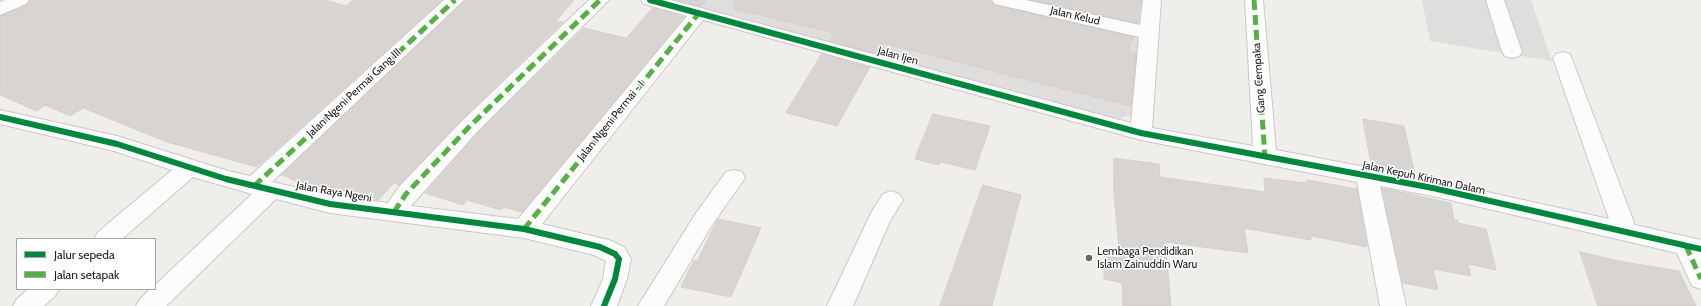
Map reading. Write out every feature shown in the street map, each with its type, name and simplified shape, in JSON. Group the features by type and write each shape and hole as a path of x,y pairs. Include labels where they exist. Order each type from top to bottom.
{"street":[{"path":"0,9 20,0"},
{"name":"Jalan Ngeni Permai Gang III","path":"149,306 263,188 279,162 455,0"},
{"path":"394,212 406,194 468,127 600,0"},
{"name":"Jalan Ijen","path":"650,0 1141,133"},
{"name":"Jalan Kelud","path":"1001,0 1149,33"},
{"path":"1141,133 1152,0"},
{"name":"Gang Cempaka","path":"1254,0 1265,157"},
{"path":"1495,0 1512,52"},
{"name":"Jalan Ngeni Permai - I","path":"524,229 699,13"},
{"path":"1563,58 1626,233"},
{"name":"Jalan Raya Ngeni","path":"3,119 117,144 263,188 330,204 524,229 600,247 615,254 619,259 615,279 604,306"},
{"name":"Jalan Kepuh Kiriman Dalam","path":"1141,133 1432,188 1626,233 1694,247"},
{"path":"107,238 190,167"},
{"path":"1367,176 1393,306"},
{"path":"651,306 704,219 734,178"},
{"path":"840,306 879,219 891,200"},
{"path":"1694,247 1701,279"},
{"path":"26,306 45,290"}],"shaded area":[{"path":"671,0 1147,0 1139,113 1118,119"},
{"path":"1422,0 1531,0 1552,61 1430,41"}],"building":[{"path":"30,0 325,0 346,6 353,0 442,0 257,167 167,142 83,108 70,116 45,105 37,111 0,95 0,16 27,5"},
{"path":"465,0 574,0 556,21 563,22 460,121 399,185 394,183 378,200 290,179 291,178 281,175"},
{"path":"677,0 706,0 701,6"},
{"path":"735,0 991,0 995,5 1133,37 1128,51 1136,53 1131,106 883,43 877,54 830,41 835,33 734,9"},
{"path":"1033,0 1141,0 1137,23"},
{"path":"653,8 684,17 522,212 504,207 501,210 467,200 463,205 425,193 478,133 584,28 626,38"},
{"path":"822,54 870,67 837,126 786,113"},
{"path":"933,114 990,126 975,170 940,162 939,165 915,159"},
{"path":"1363,119 1404,126 1415,175 1372,167"},
{"path":"1114,158 1159,164 1160,177 1265,192 1264,178 1306,183 1307,180 1357,189 1367,247 1311,236 1311,240 1244,228 1248,253 1165,242 1171,306 1123,306 1122,283 1104,279 1104,256 1120,258 1114,195"},
{"path":"983,185 1021,195 992,306 940,306"},
{"path":"1382,188 1451,203 1454,220 1457,220 1458,223 1486,229 1496,270 1468,264 1471,276 1433,269 1438,290 1403,283"},
{"path":"718,219 761,228 731,297 681,287 694,260 697,261"},
{"path":"1580,252 1624,262 1679,271 1696,306 1598,306"}],"marked path":[{"path":"254,186 455,0"},
{"path":"394,212 406,194 469,127 600,0"},
{"path":"1254,0 1265,157"},
{"path":"524,229 699,13"},
{"path":"1686,246 1701,279"}],"cycle path":[{"path":"650,0 1141,133 1433,188 1701,249"},
{"path":"0,117 117,144 226,179 330,204 524,229 600,247 615,254 619,259 615,279 604,306"}],"place":[{"name":"Lembaga Pendidikan Islam Zainuddin Waru","path":"1089,258"}]}
